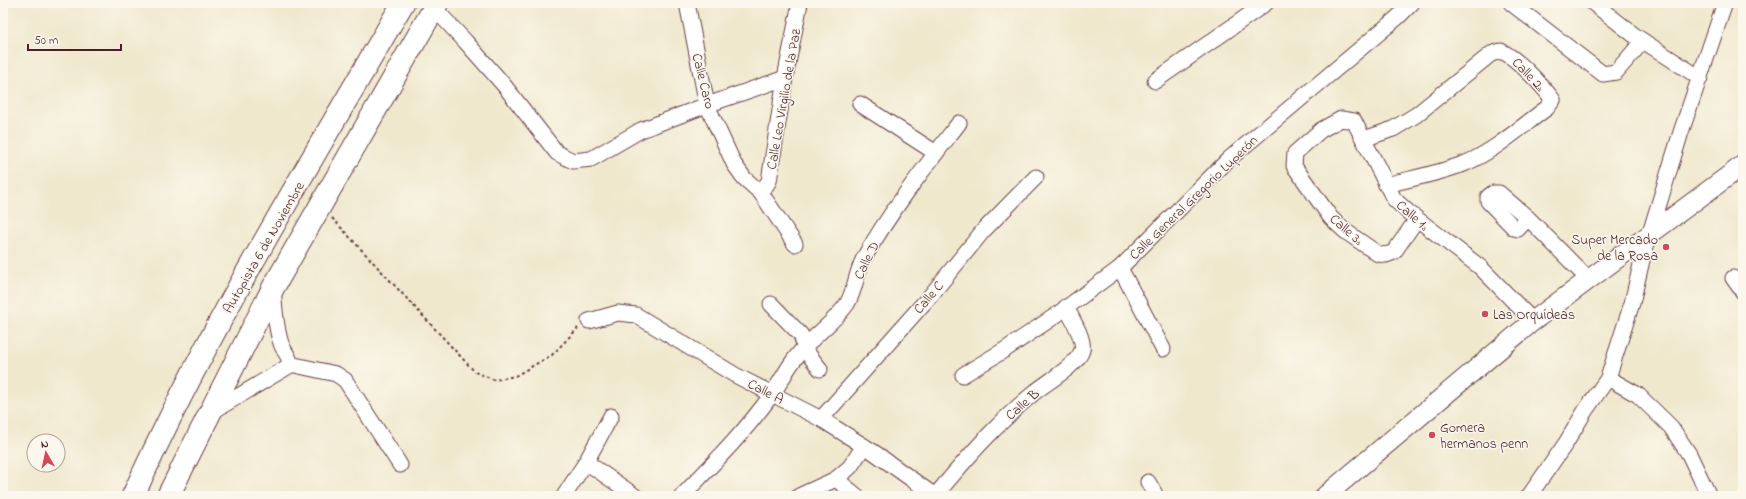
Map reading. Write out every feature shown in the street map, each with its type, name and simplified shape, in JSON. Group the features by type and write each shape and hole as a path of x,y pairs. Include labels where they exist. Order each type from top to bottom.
{"highway":[{"name":"Autopista 6 de Noviembre","path":"133,496 160,437 239,286 403,3"},
{"name":"Autopista 6 de Noviembre","path":"168,496 273,288 436,6"}],"main road":[{"path":"1325,496 1533,321 1743,165"}],"street":[{"name":"Calle Caro","path":"687,3 707,105 734,164 744,178 761,193 795,244"},
{"name":"Calle Leo Virgilio de la Paz","path":"761,193 769,181 785,78 800,3"},
{"path":"1155,81 1266,3"},
{"name":"Calle General Gregorio Luperón","path":"963,375 1006,349 1066,308 1120,268 1229,159 1398,17 1412,3"},
{"path":"1511,3 1603,74 1616,72 1643,41"},
{"path":"1593,3 1643,41 1700,78"},
{"path":"1529,496 1566,443 1608,378 1632,303 1650,233 1725,3"},
{"path":"436,6 503,84 557,154 567,159 577,161 591,159 641,130 785,78"},
{"name":"Calle 2ª","path":"1364,139 1393,129 1416,115 1492,54 1501,51 1510,55 1552,100 1547,108 1484,153 1439,172 1386,185"},
{"path":"860,104 936,153"},
{"name":"Calle 1ª","path":"1294,153 1322,130 1341,119 1354,121 1394,199 1417,219 1480,267 1533,321"},
{"name":"Calle D","path":"682,496 724,452 771,395 796,356 838,315 848,302 864,257 902,198 959,123"},
{"name":"Calle 3ª","path":"1294,153 1294,166 1331,218 1345,231 1378,254 1386,255 1394,252 1417,219"},
{"name":"Calle C","path":"821,419 931,295 983,230 1036,177"},
{"path":"1528,218 1588,279"},
{"path":"1120,268 1163,349"},
{"path":"1733,278 1743,292"},
{"path":"273,288 277,327 282,345 290,364"},
{"path":"771,304 801,334 806,351 820,369"},
{"name":"Calle B","path":"935,496 973,450 1008,415 1066,369 1080,354 1083,342 1066,308"},
{"name":"Calle A","path":"589,321 618,313 636,315 734,375 821,419 864,446 935,496"},
{"path":"210,412 246,393 290,364"},
{"path":"290,364 336,374 345,380 400,466"},
{"path":"1608,378 1638,395 1671,427 1690,454 1709,496"},
{"path":"564,496 586,462 611,416"},
{"path":"800,496 836,479 850,467 864,446"},
{"path":"586,462 634,496"},
{"path":"836,479 857,496"},
{"path":"1148,482 1156,496"}],"path":[{"path":"320,206 475,372 496,380 515,376 552,355 576,329 589,321"}],"place":[{"name":"Super Mercado de la Rosa","path":"1666,247"},
{"name":"Las Orquídeas","path":"1485,314"},
{"name":"Gomera hermanos penn","path":"1432,435"}]}
